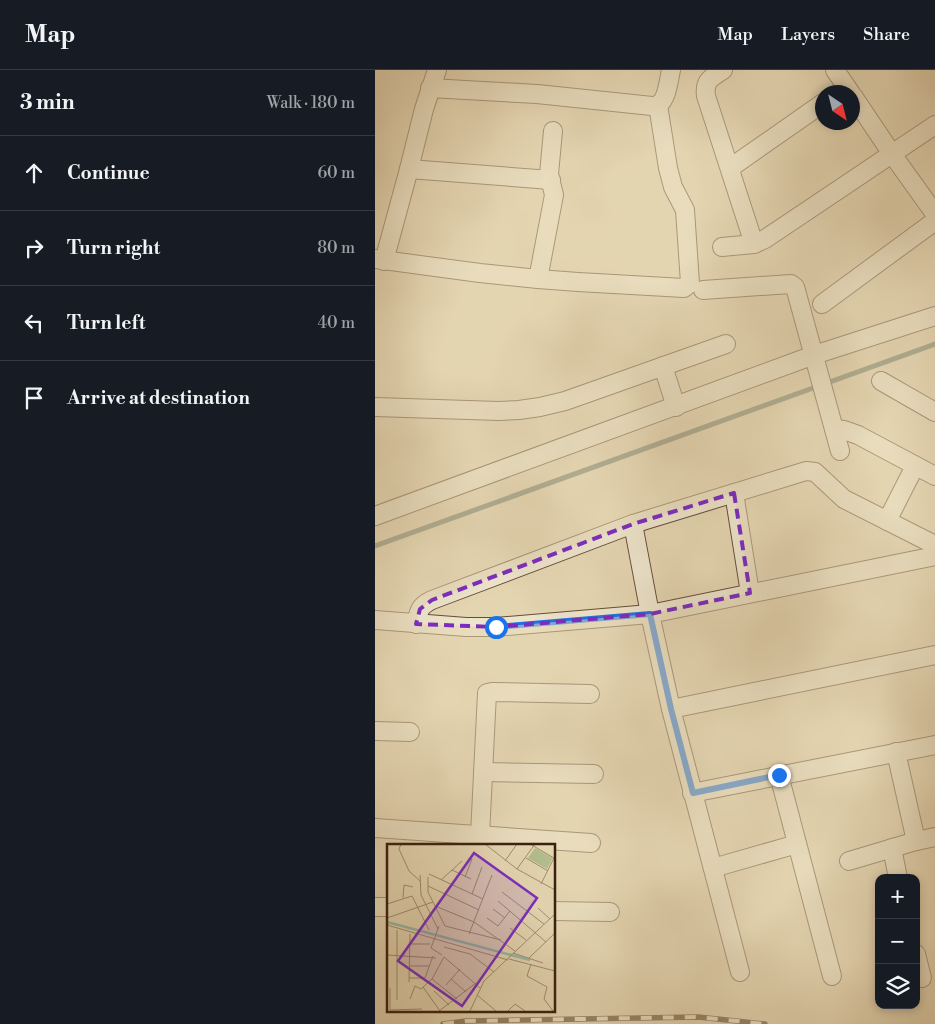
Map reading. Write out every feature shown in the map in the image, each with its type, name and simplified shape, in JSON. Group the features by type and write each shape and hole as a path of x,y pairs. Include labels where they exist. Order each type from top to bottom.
{"street":[{"path":"437,70 424,109 409,169 379,260 538,279 684,288 688,286 690,283 685,210 673,187 667,168 658,105"},
{"path":"430,88 537,94 652,106 658,105 663,101 671,70"},
{"path":"723,70 706,84 706,96 754,244"},
{"path":"835,70 843,85"},
{"path":"730,168 815,109"},
{"path":"860,110 935,214"},
{"path":"721,247 754,244 765,239 935,125"},
{"path":"538,279 555,195 549,174 553,131"},
{"path":"409,169 551,180"},
{"path":"822,304 935,221"},
{"path":"703,290 791,284 795,287 840,451"},
{"path":"375,516 676,406 935,316"},
{"path":"375,407 519,410 540,407 565,401 726,344"},
{"path":"663,366 676,406"},
{"path":"881,381 935,412"},
{"path":"834,429 859,435 935,476"},
{"path":"887,521 915,466"},
{"path":"416,624 420,609 432,600 633,524 798,472 815,472 844,499 935,545"},
{"path":"734,493 750,594"},
{"path":"633,524 671,709 740,972"},
{"path":"375,620 465,627 496,627 650,614 935,556"},
{"path":"671,709 935,655"},
{"path":"480,835 486,697 489,692 590,694"},
{"path":"375,731 410,732"},
{"path":"693,793 935,744"},
{"path":"896,752 916,841"},
{"path":"483,772 594,774"},
{"path":"779,775 832,976"},
{"path":"375,828 591,843"},
{"path":"849,861 935,837"},
{"path":"713,868 797,844"},
{"path":"891,848 898,874"},
{"path":"555,911 611,912"},
{"path":"918,964 922,978"}],"highlighted area":[{"path":"734,493 750,593 650,614 496,627 416,624 420,609 432,600 633,524"}],"waterway":[{"path":"375,546 935,344"}],"railway":[{"path":"443,1024 466,1021 698,1017 765,1024"}],"route":[{"path":"496,627 650,614 671,709 693,793 779,775"}]}
